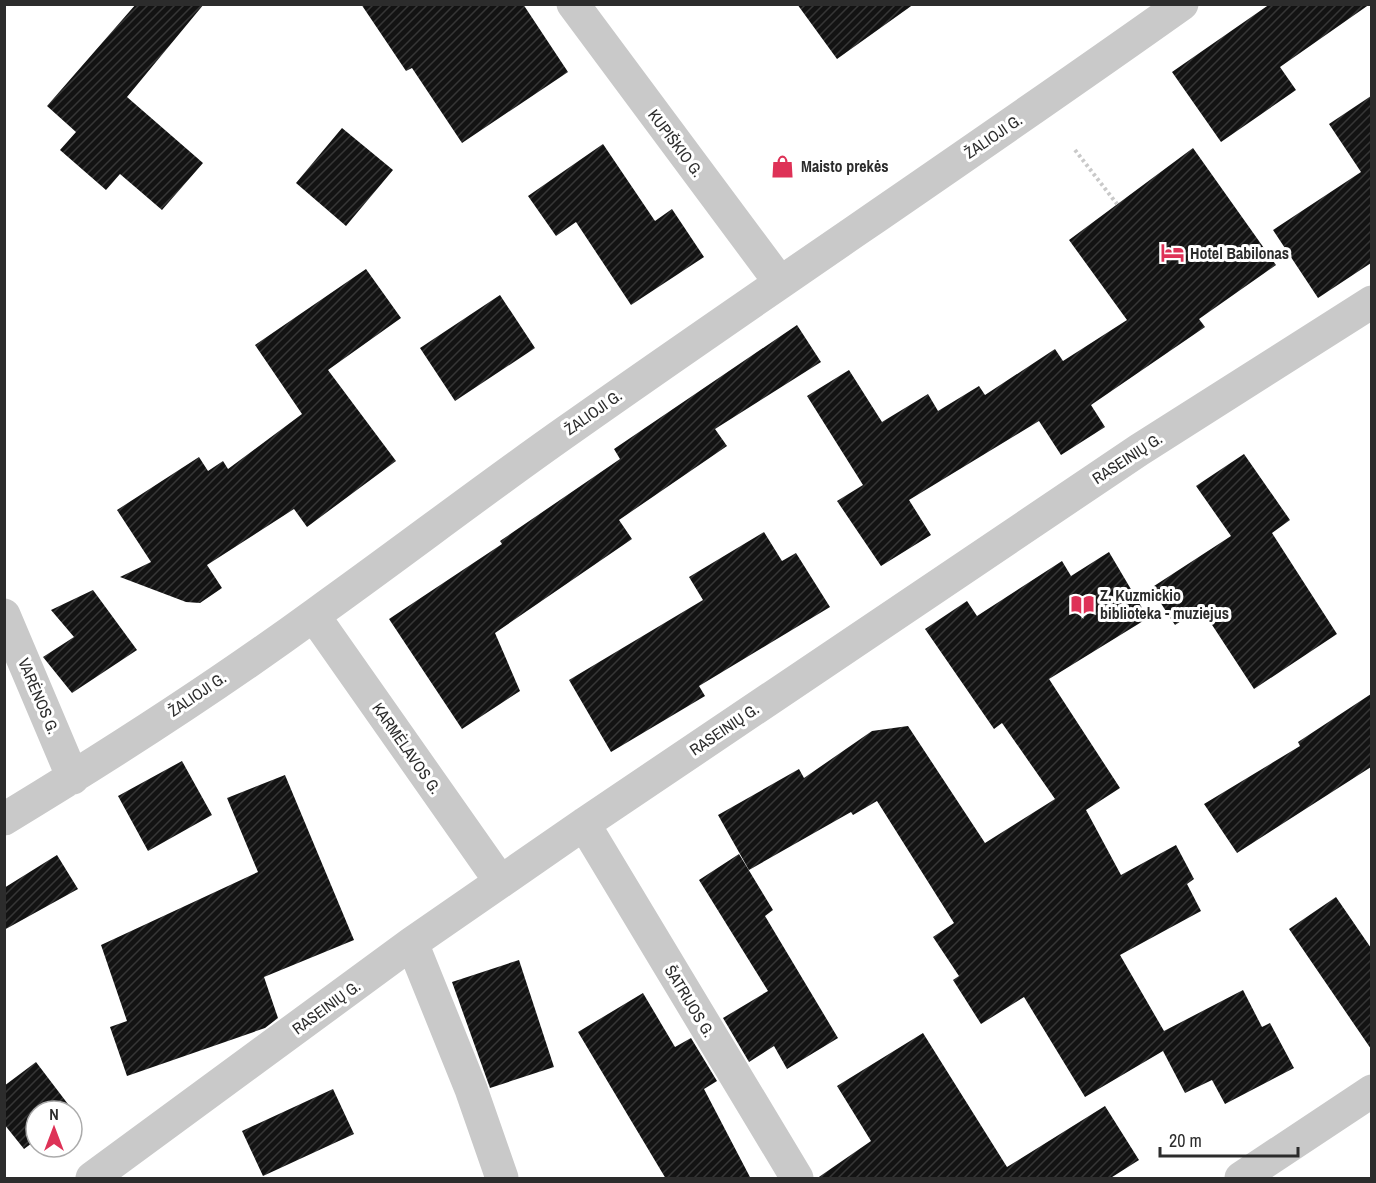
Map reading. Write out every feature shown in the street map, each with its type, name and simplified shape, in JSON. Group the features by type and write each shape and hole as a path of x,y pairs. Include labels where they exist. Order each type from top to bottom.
{"street":[{"name":"KUPIŠKIO G.","path":"573,4 779,281"},
{"name":"ŽALIOJI G.","path":"4,819 73,778 314,616 498,480 779,281 1043,103 1182,4"},
{"name":"RASEINIŲ G.","path":"92,1179 500,881 1139,450 1371,302"},
{"name":"VARĖNOS G.","path":"4,615 73,778"},
{"name":"KARMĖLAVOS G.","path":"314,616 500,881"},
{"name":"ŠATRIJOS G.","path":"584,824 796,1179"},
{"path":"412,944 471,1089 502,1179"},
{"path":"1241,1179 1371,1091"}],"path":[{"path":"1075,150 1118,204"}],"building":[{"path":"136,4 204,4 127,97 203,163 162,210 120,174 106,190 60,150 76,132 47,106"},
{"path":"361,4 523,4 568,72 462,143 412,68 406,71"},
{"path":"797,4 914,4 837,59"},
{"path":"1270,4 1370,4 1280,67 1296,90 1221,142 1172,72"},
{"path":"1371,96 1371,263 1318,298 1273,230 1361,172 1329,124"},
{"path":"342,128 393,170 346,226 296,183"},
{"path":"603,144 655,221 672,209 704,257 631,305 576,222 556,236 528,196"},
{"path":"1193,148 1276,265 1199,319 1205,327 1091,405 1105,427 1061,455 1039,421 909,500 931,535 881,566 837,501 863,485 807,396 849,370 882,422 928,394 938,411 979,386 985,395 1055,349 1063,361 1127,320 1069,240"},
{"path":"366,269 401,318 328,370 396,461 307,527 294,509 207,565 222,588 200,603 186,602 120,577 151,562 117,510 199,457 208,471 223,461 228,469 302,414 255,345"},
{"path":"500,295 535,348 455,401 420,348"},
{"path":"797,325 821,362 715,429 727,446 619,520 632,539 495,633 520,691 462,729 389,619 502,544 500,541 620,459 614,449"},
{"path":"1244,454 1290,520 1272,533 1337,634 1254,689 1201,608 1175,625 1151,588 1231,536 1196,486"},
{"path":"764,532 782,561 796,553 830,607 699,686 705,696 611,752 569,680 703,600 689,577"},
{"path":"1109,552 1148,618 1049,679 1120,788 1086,810 1121,875 1176,845 1194,879 1187,884 1201,911 1120,955 1164,1031 1243,990 1262,1027 1270,1023 1294,1068 1225,1104 1212,1080 1185,1093 1163,1051 1085,1097 1024,997 981,1024 953,980 959,976 933,937 954,923 877,801 853,815 851,812 749,870 718,815 799,769 804,778 872,731 908,726 985,843 1055,799 1002,723 994,729 925,629 967,601 977,616 1062,561 1071,576"},
{"path":"93,590 137,650 72,693 43,657 74,637 51,610"},
{"path":"1371,694 1371,767 1237,853 1204,804 1300,746 1298,742"},
{"path":"182,761 212,815 148,851 118,796"},
{"path":"285,775 354,940 264,977 278,1018 265,1028 127,1076 110,1027 127,1021 101,945 258,872 227,798"},
{"path":"739,854 773,910 765,916 838,1038 787,1069 774,1046 749,1062 723,1018 768,991 699,880"},
{"path":"57,855 78,889 4,930 4,888"},
{"path":"1336,897 1371,948 1371,1049 1289,929"},
{"path":"519,960 554,1067 490,1088 452,982"},
{"path":"643,993 675,1047 691,1038 717,1081 704,1089 751,1179 666,1179 578,1032"},
{"path":"923,1033 1007,1167 1105,1106 1139,1160 1109,1179 816,1179 871,1141 837,1086"},
{"path":"36,1062 64,1099 24,1099 24,1149 4,1124 4,1086"},
{"path":"333,1089 354,1134 263,1176 242,1131"}],"place":[{"name":"Maisto prekės","path":"783,166"},
{"name":"Hotel Babilonas","path":"1172,253"},
{"name":"Z. Kuzmickio biblioteka - muziejus","path":"1082,604"}]}
